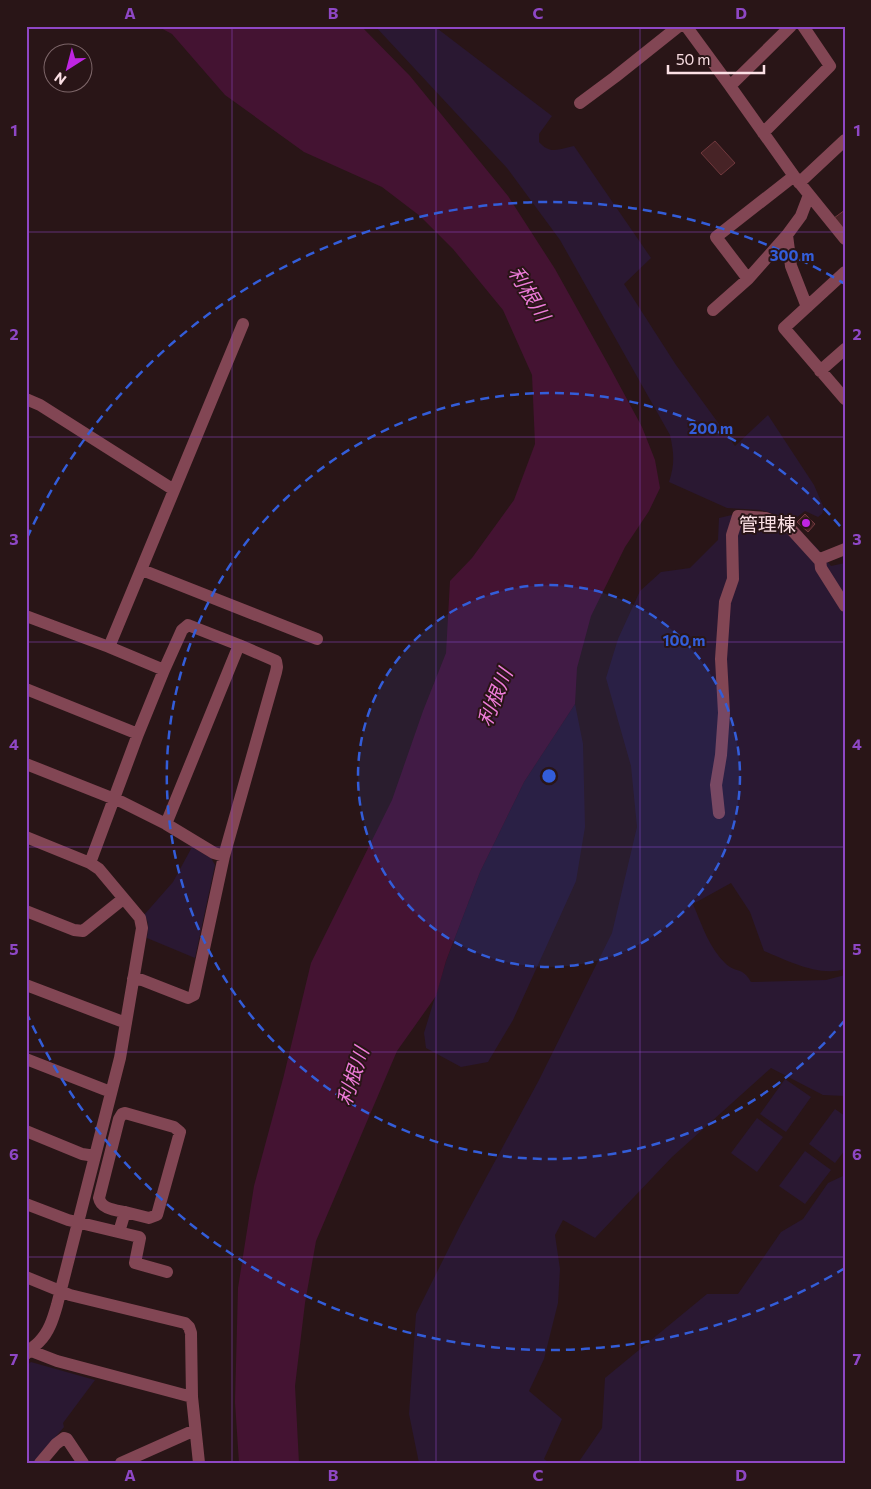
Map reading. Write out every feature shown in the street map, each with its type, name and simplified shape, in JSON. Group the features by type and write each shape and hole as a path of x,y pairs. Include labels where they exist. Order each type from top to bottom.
{"street":[{"path":"580,103 615,78 679,26"},
{"path":"686,26 796,179 845,239"},
{"path":"730,86 791,26"},
{"path":"763,133 830,66 804,26"},
{"path":"748,279 716,237 796,179 845,140"},
{"path":"713,310 748,279 787,235 800,216 809,195"},
{"path":"787,235 791,266 807,307"},
{"path":"845,272 784,328 845,399"},
{"path":"109,647 243,324"},
{"path":"820,370 845,349"},
{"path":"26,399 40,405 174,490"},
{"path":"719,813 716,785 722,754 724,713 721,659 726,602 734,579 732,535 738,516 766,518 790,528 820,561 821,568 845,606"},
{"path":"820,561 820,559 845,549"},
{"path":"142,570 316,639"},
{"path":"26,616 164,670"},
{"path":"90,863 138,734 182,630 188,626 274,659 278,667 224,856 194,995 188,998 142,980 133,979"},
{"path":"166,824 239,645"},
{"path":"26,689 138,734"},
{"path":"26,764 113,798 166,824 214,853 224,856"},
{"path":"26,837 99,868 140,918 142,928 120,1058 52,1324 39,1342 27,1351"},
{"path":"26,911 74,930 83,931 123,899"},
{"path":"26,985 126,1023"},
{"path":"26,1059 111,1092"},
{"path":"125,1113 174,1127 180,1132 157,1215 149,1218 125,1212 105,1207 101,1204 100,1198 119,1118 125,1113"},
{"path":"26,1131 82,1154 95,1156"},
{"path":"26,1204 78,1223 140,1238 135,1263 167,1272"},
{"path":"119,1232 125,1212"},
{"path":"26,1277 70,1295 185,1323 189,1327 191,1332 192,1397 199,1463"},
{"path":"27,1351 57,1361 192,1397"},
{"path":"121,1463 195,1430"},
{"path":"40,1463 56,1444 64,1438 68,1439 83,1463"}],"shaded area":[{"path":"375,26 434,26 552,116 539,134 539,142 551,150 574,146 651,258 624,284 676,365 735,446 768,415 814,485 824,508 822,514 818,517 805,511 793,520 761,510 727,508 669,482 673,458 670,435 560,240 507,168"},
{"path":"736,514 793,525 818,549 831,566 845,563 845,969 825,971 804,967 764,951 750,912 731,883 693,904 706,936 720,958 730,967 745,974 751,982 826,980 845,975 845,1096 823,1095 771,1068 672,1157 595,1238 563,1220 555,1235 560,1269 558,1303 544,1359 529,1391 562,1419 544,1459 550,1463 419,1463 409,1414 416,1314 461,1224 539,1080 612,933 637,827 631,766 606,678 618,639 640,591 661,572 690,568 718,540 719,518"},
{"path":"575,704 583,744 585,827 576,881 513,1020 488,1062 461,1067 426,1048 424,1033 446,961 480,872 524,782"},
{"path":"192,847 211,858 215,865 195,958 147,938 148,923 144,915 173,882"},
{"path":"785,1079 811,1097 786,1132 760,1114"},
{"path":"835,1109 845,1116 845,1150 835,1163 809,1144"},
{"path":"757,1118 783,1137 757,1172 731,1153"},
{"path":"805,1151 831,1170 805,1204 779,1186"},
{"path":"845,1175 845,1463 578,1463 602,1428 605,1378 707,1294 738,1294 781,1232 803,1219 828,1183"},
{"path":"31,1362 95,1380 63,1423 64,1427 34,1463 26,1463 26,1366"}],"water":[{"name":"利根川","path":"157,26 361,26 410,76 508,196 555,269 642,427 655,460 660,488 649,511 625,547 591,616 577,668 575,704 524,782 480,872 446,961 436,996 397,1051 316,1241 305,1303 295,1386 299,1463 239,1463 235,1402 238,1288 254,1186 284,1075 311,963 392,800 423,711 446,653 450,581 472,558 514,500 535,444 532,375 503,310 453,249 420,216 382,187 304,152 225,95 172,34"}],"building":[{"path":"715,141 735,163 721,175 701,153"},
{"path":"845,210 845,231 834,218"},
{"name":"管理棟","path":"805,514 815,524 808,532 797,522"}],"place":[{"name":"管理棟","path":"806,523"}]}
